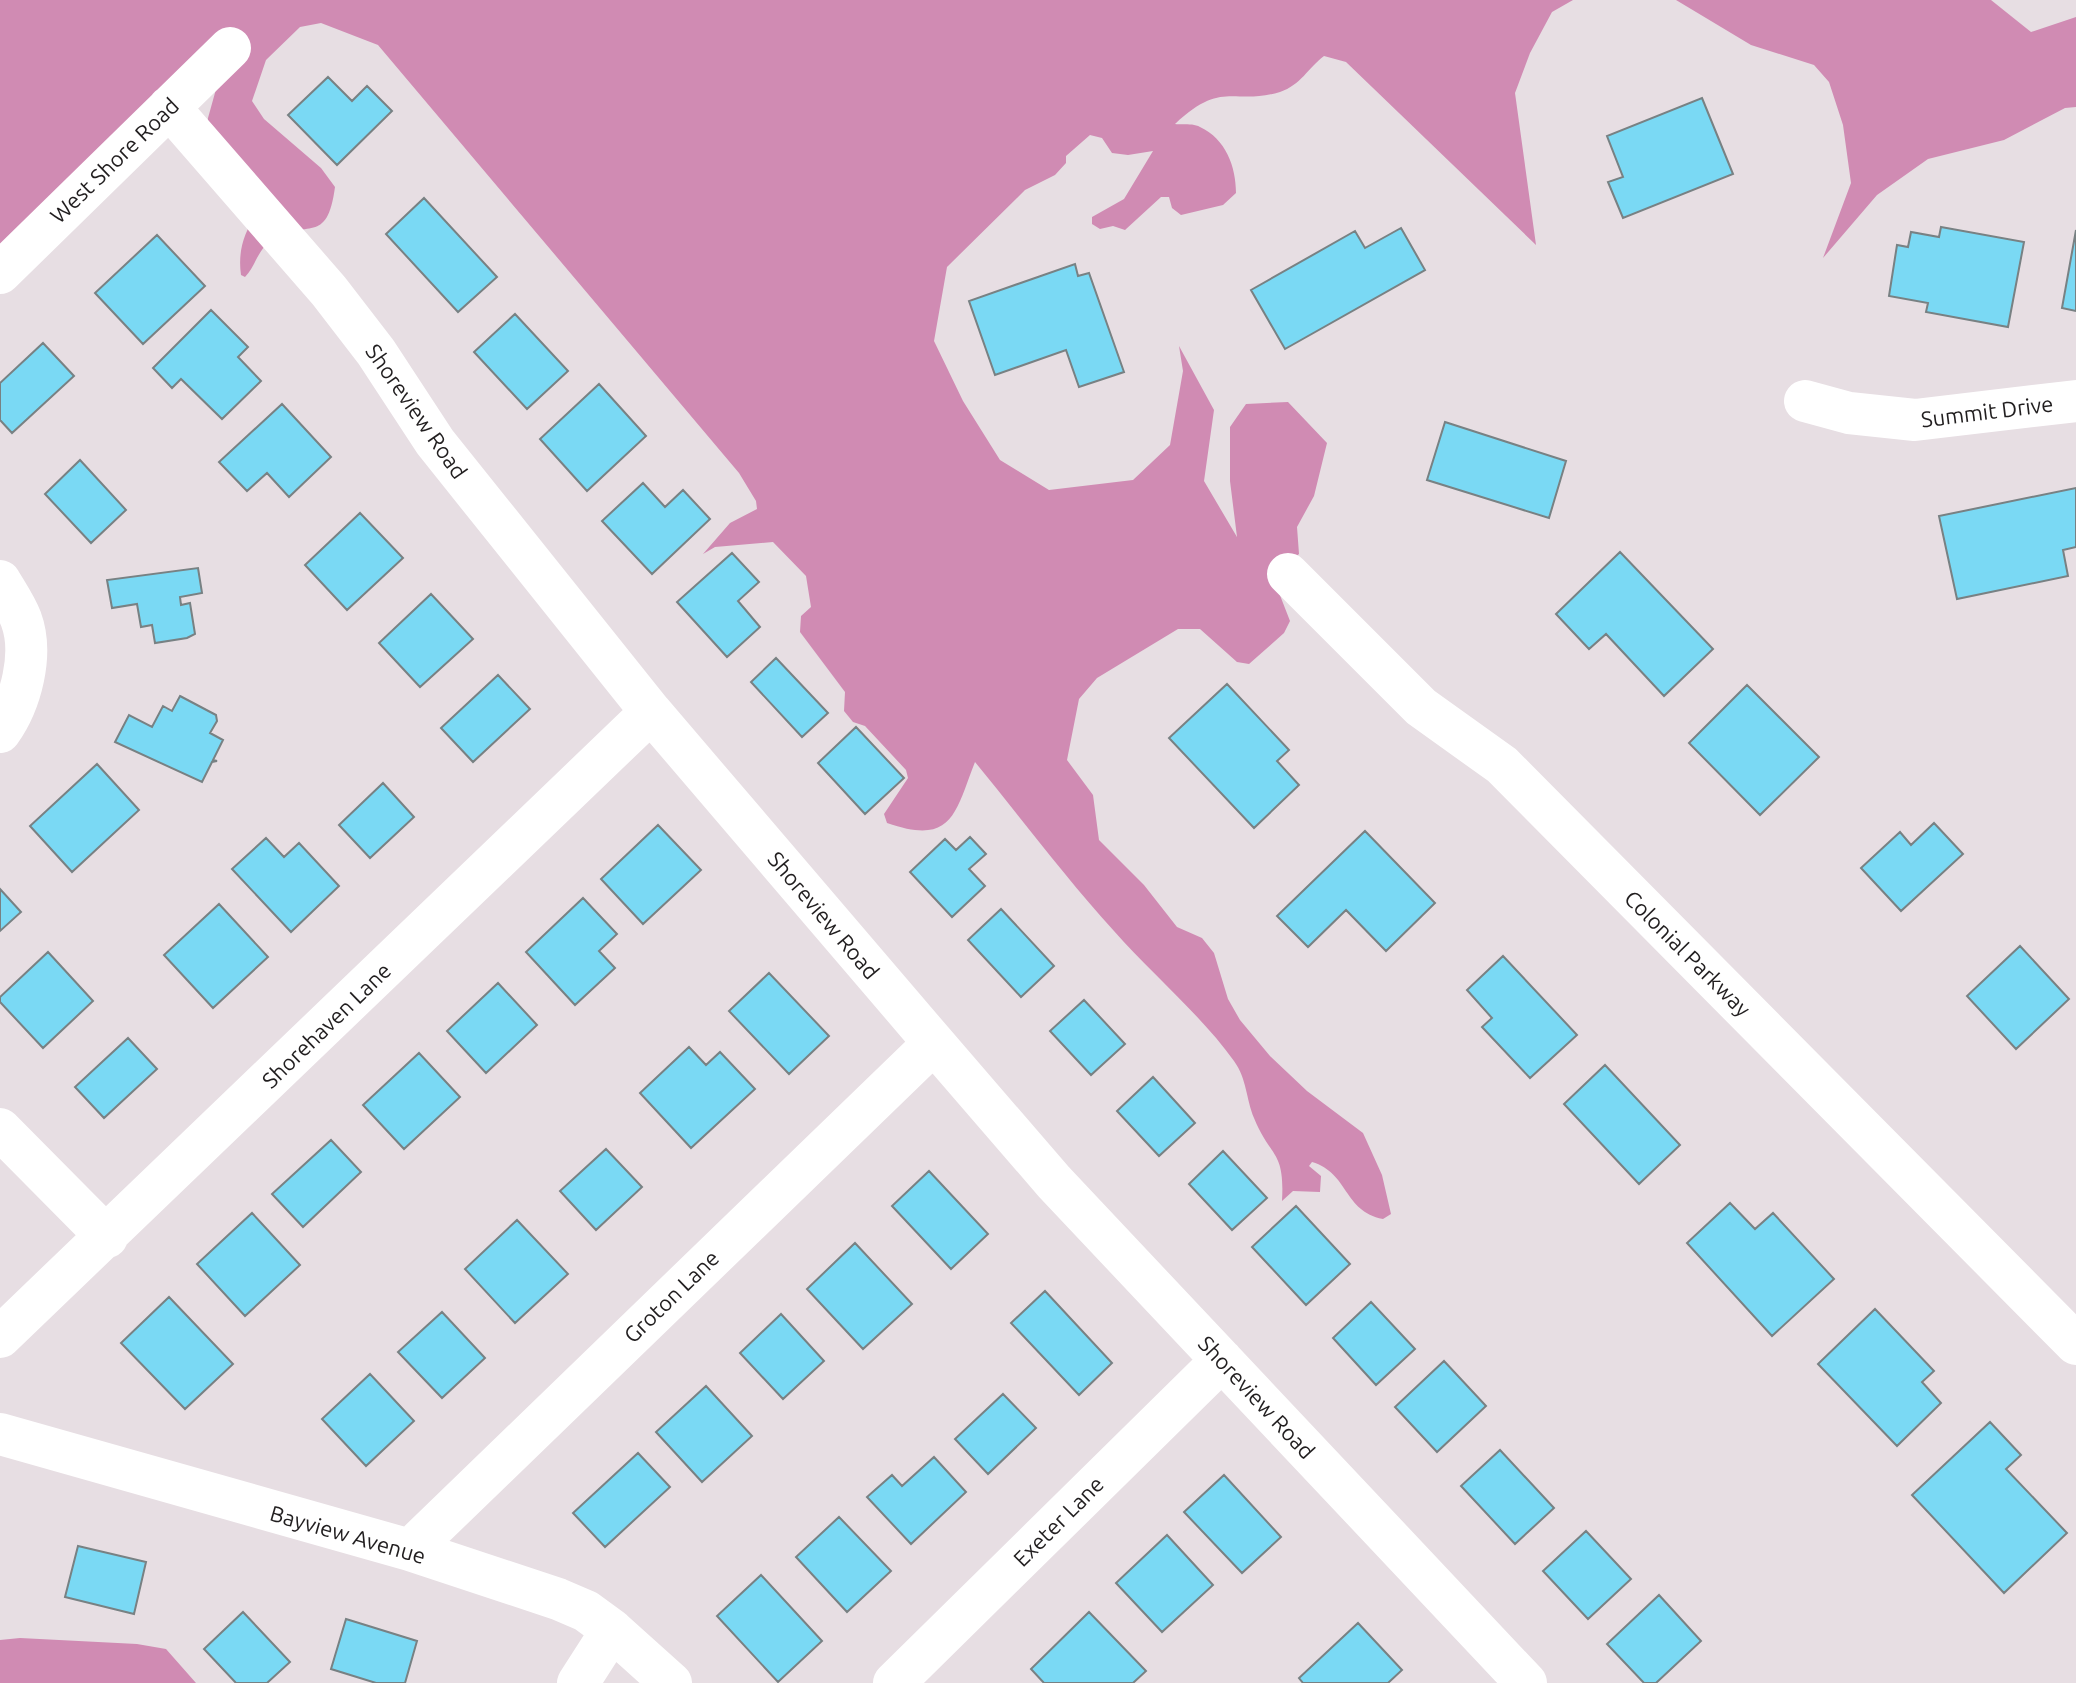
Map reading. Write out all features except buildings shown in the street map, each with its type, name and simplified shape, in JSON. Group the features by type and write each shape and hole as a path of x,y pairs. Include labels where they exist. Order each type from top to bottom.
{"street":[{"name":"West Shore Road","path":"0,273 230,48"},
{"name":"Shoreview Road","path":"169,107 329,291 376,352 435,442 651,712 934,1043 1054,1182 1526,1683"},
{"name":"Summit Drive","path":"1805,401 1849,413 1915,420 2076,401"},
{"name":"Colonial Parkway","path":"1288,574 1421,707 1502,765 2076,1344"},
{"path":"0,581 22,621 27,662 11,717 0,732"},
{"name":"Shorehaven Lane","path":"0,1337 651,712"},
{"name":"Groton Lane","path":"410,1550 934,1043"},
{"path":"0,1129 107,1237"},
{"name":"Exeter Lane","path":"894,1683 1222,1360"},
{"name":"Bayview Avenue","path":"0,1434 410,1550 558,1599 586,1611 612,1630 671,1683"},
{"path":"578,1683 612,1630"}],"shaded area":[{"path":"0,0 1573,0 1552,12 1530,53 1515,93 1536,245 1346,62 1324,56 1287,89 1264,96 1217,98 1191,110 1175,124 1200,127 1223,146 1234,173 1236,193 1223,205 1181,215 1172,208 1169,197 1161,197 1125,230 1113,226 1100,229 1092,224 1092,217 1124,199 1153,151 1128,155 1112,153 1102,138 1090,135 1066,156 1066,163 1055,175 1025,190 947,267 934,341 963,401 1000,460 1049,490 1133,480 1170,445 1183,371 1179,346 1214,410 1204,481 1237,537 1230,481 1230,427 1246,404 1288,402 1327,443 1314,496 1297,527 1299,554 1286,564 1276,585 1290,621 1284,633 1249,664 1237,662 1200,629 1178,629 1097,678 1079,699 1067,760 1093,795 1099,840 1144,885 1177,927 1202,938 1214,953 1228,999 1240,1020 1270,1056 1307,1091 1363,1133 1382,1175 1391,1214 1383,1219 1370,1215 1360,1208 1333,1174 1312,1162 1309,1166 1321,1176 1320,1192 1293,1191 1282,1201 1279,1162 1254,1118 1234,1061 1207,1028 1096,911 975,762 956,810 939,827 909,829 887,823 884,814 908,778 906,770 865,726 853,722 844,711 845,692 800,632 801,616 811,607 806,576 773,542 715,547 703,554 730,523 757,509 756,501 739,473 378,45 321,23 300,27 266,60 252,101 264,119 321,168 335,187 327,217 321,224 284,234 271,241 245,277 241,275 240,265 242,246 262,204 203,154 208,118 218,82 0,265"},
{"path":"1676,0 1991,0 2031,32 2076,17 2076,107 2065,108 2004,140 1928,159 1877,195 1823,258 1851,183 1843,125 1829,82 1814,65 1751,45"},
{"path":"20,1638 137,1644 166,1649 196,1683 0,1683 0,1640"}]}
